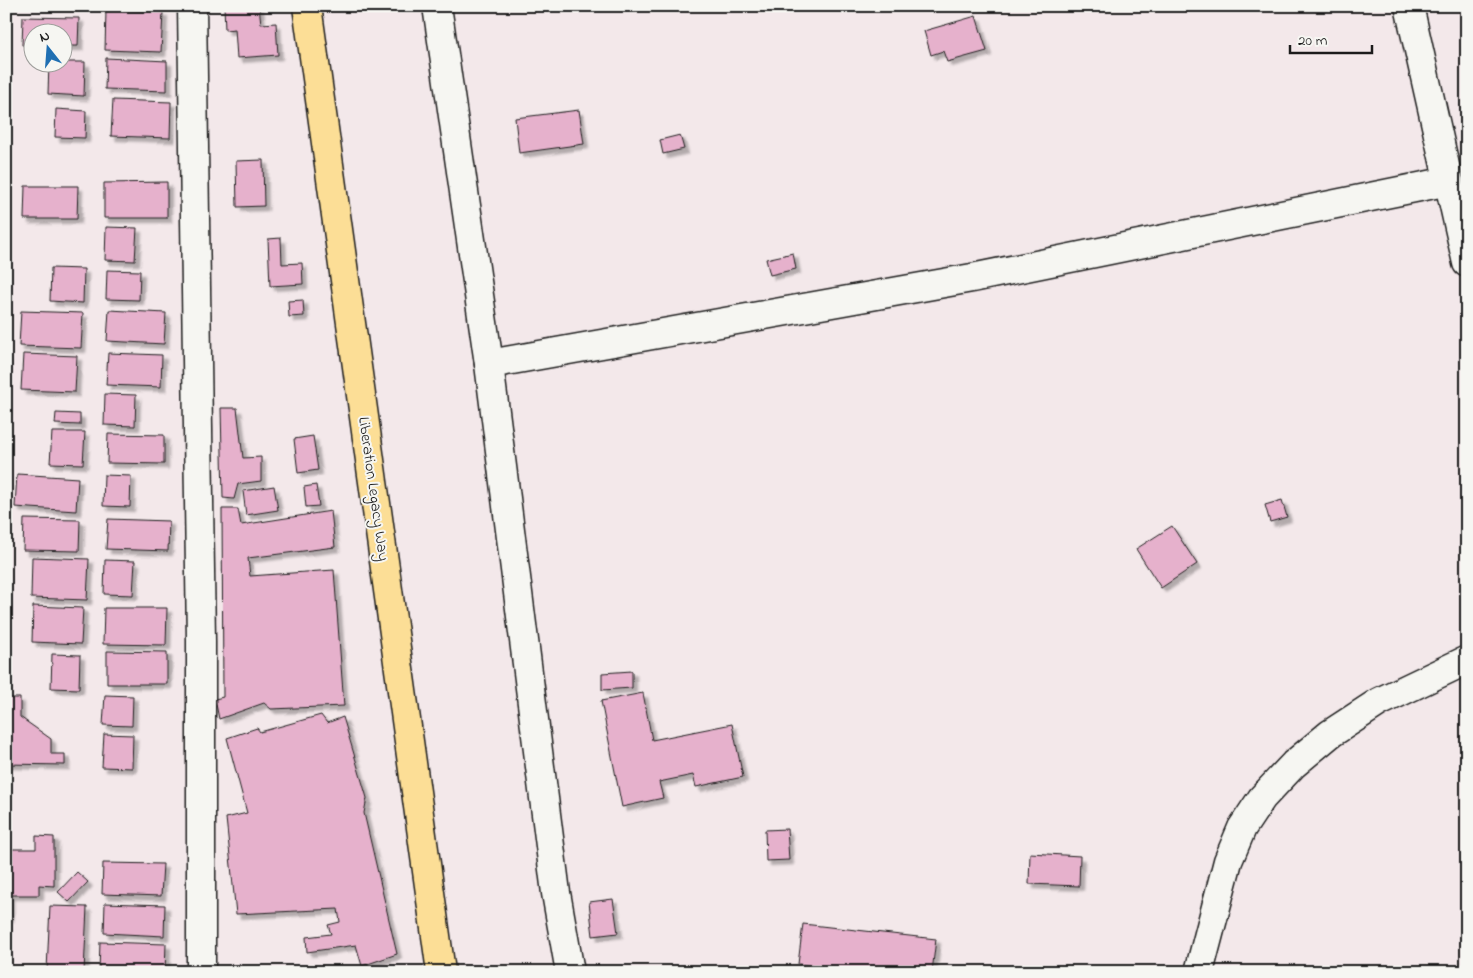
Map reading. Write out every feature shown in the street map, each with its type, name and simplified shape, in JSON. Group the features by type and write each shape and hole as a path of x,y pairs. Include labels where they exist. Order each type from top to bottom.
{"main road":[{"name":"Liberation Legacy Way","path":"307,6 442,972"}],"street":[{"path":"192,6 201,641 201,972"},
{"path":"437,6 489,364 556,894 570,972"},
{"path":"1409,6 1467,263"},
{"path":"489,364 972,278 1450,181"},
{"path":"1199,972 1228,861 1242,828 1262,798 1294,764 1330,734 1379,702 1467,660"}],"building":[{"path":"224,6 259,6 261,24 276,23 278,55 237,58 235,29 225,30"},
{"path":"106,10 163,12 161,52 105,50"},
{"path":"976,16 987,51 947,62 943,51 931,55 924,31"},
{"path":"23,17 79,18 78,46 72,46 72,22 23,22"},
{"path":"106,58 167,61 167,91 105,89"},
{"path":"72,62 85,62 84,96 48,94 49,72 72,72"},
{"path":"113,100 171,102 170,138 111,136"},
{"path":"56,109 86,111 85,138 55,137"},
{"path":"579,110 584,144 519,153 515,118"},
{"path":"680,135 684,149 663,154 660,140"},
{"path":"263,160 264,206 237,207 236,161"},
{"path":"167,182 167,218 104,218 104,183"},
{"path":"25,186 78,186 77,219 24,219"},
{"path":"106,227 137,228 135,261 105,260"},
{"path":"281,238 282,264 302,263 303,284 270,286 268,239"},
{"path":"793,253 796,269 770,275 766,259"},
{"path":"51,268 84,269 83,303 50,301"},
{"path":"107,270 140,271 139,300 106,299"},
{"path":"303,300 304,316 289,317 288,301"},
{"path":"109,310 166,313 164,344 107,341"},
{"path":"21,311 83,313 81,348 19,346"},
{"path":"108,353 162,355 161,387 106,385"},
{"path":"23,354 77,356 75,392 21,390"},
{"path":"105,394 136,395 135,426 104,425"},
{"path":"221,408 237,408 243,458 261,457 261,481 238,484 234,499 223,498"},
{"path":"56,413 80,414 80,425 55,424"},
{"path":"52,432 85,432 83,464 50,463"},
{"path":"108,434 164,435 164,464 107,463"},
{"path":"313,436 318,470 298,473 294,439"},
{"path":"17,474 78,478 76,511 15,507"},
{"path":"104,475 131,476 130,507 103,506"},
{"path":"316,485 319,506 306,507 304,487"},
{"path":"274,486 278,510 246,515 243,491"},
{"path":"1282,500 1287,517 1270,522 1265,505"},
{"path":"222,509 238,509 241,525 331,511 335,547 248,558 250,576 334,570 344,706 271,709 264,703 219,719 215,699 223,697"},
{"path":"24,519 80,520 79,551 23,550"},
{"path":"108,519 169,521 168,551 106,549"},
{"path":"1172,526 1197,564 1161,588 1136,549"},
{"path":"32,557 89,559 87,600 31,598"},
{"path":"105,560 135,561 133,595 104,594"},
{"path":"33,606 83,608 81,644 32,642"},
{"path":"104,608 167,608 166,645 103,644"},
{"path":"107,651 167,652 167,684 107,684"},
{"path":"52,654 80,655 79,689 51,688"},
{"path":"632,671 632,688 602,690 602,673"},
{"path":"643,693 652,740 732,724 743,777 696,787 693,775 659,782 663,798 622,807 601,701"},
{"path":"105,695 133,696 132,726 103,725"},
{"path":"6,698 20,698 20,717 51,739 51,754 65,754 65,765 6,764"},
{"path":"321,715 327,723 343,717 367,798 364,813 397,954 362,966 356,945 307,952 306,937 331,934 328,925 340,922 338,909 236,914 226,818 247,813 227,738 257,728 260,732"},
{"path":"104,734 133,735 132,768 102,767"},
{"path":"787,829 789,860 766,861 765,830"},
{"path":"36,836 54,837 54,886 39,885 39,895 9,895 9,917 6,917 7,849 36,849"},
{"path":"1030,853 1080,856 1079,886 1029,884"},
{"path":"103,863 163,864 161,896 102,894"},
{"path":"77,872 88,882 69,902 58,892"},
{"path":"613,899 618,933 593,936 589,902"},
{"path":"105,903 165,905 164,936 104,933"},
{"path":"50,906 87,907 84,972 47,970"},
{"path":"803,924 936,939 932,972 828,972 829,968 798,964"},
{"path":"100,942 166,944 165,972 99,972"}]}
